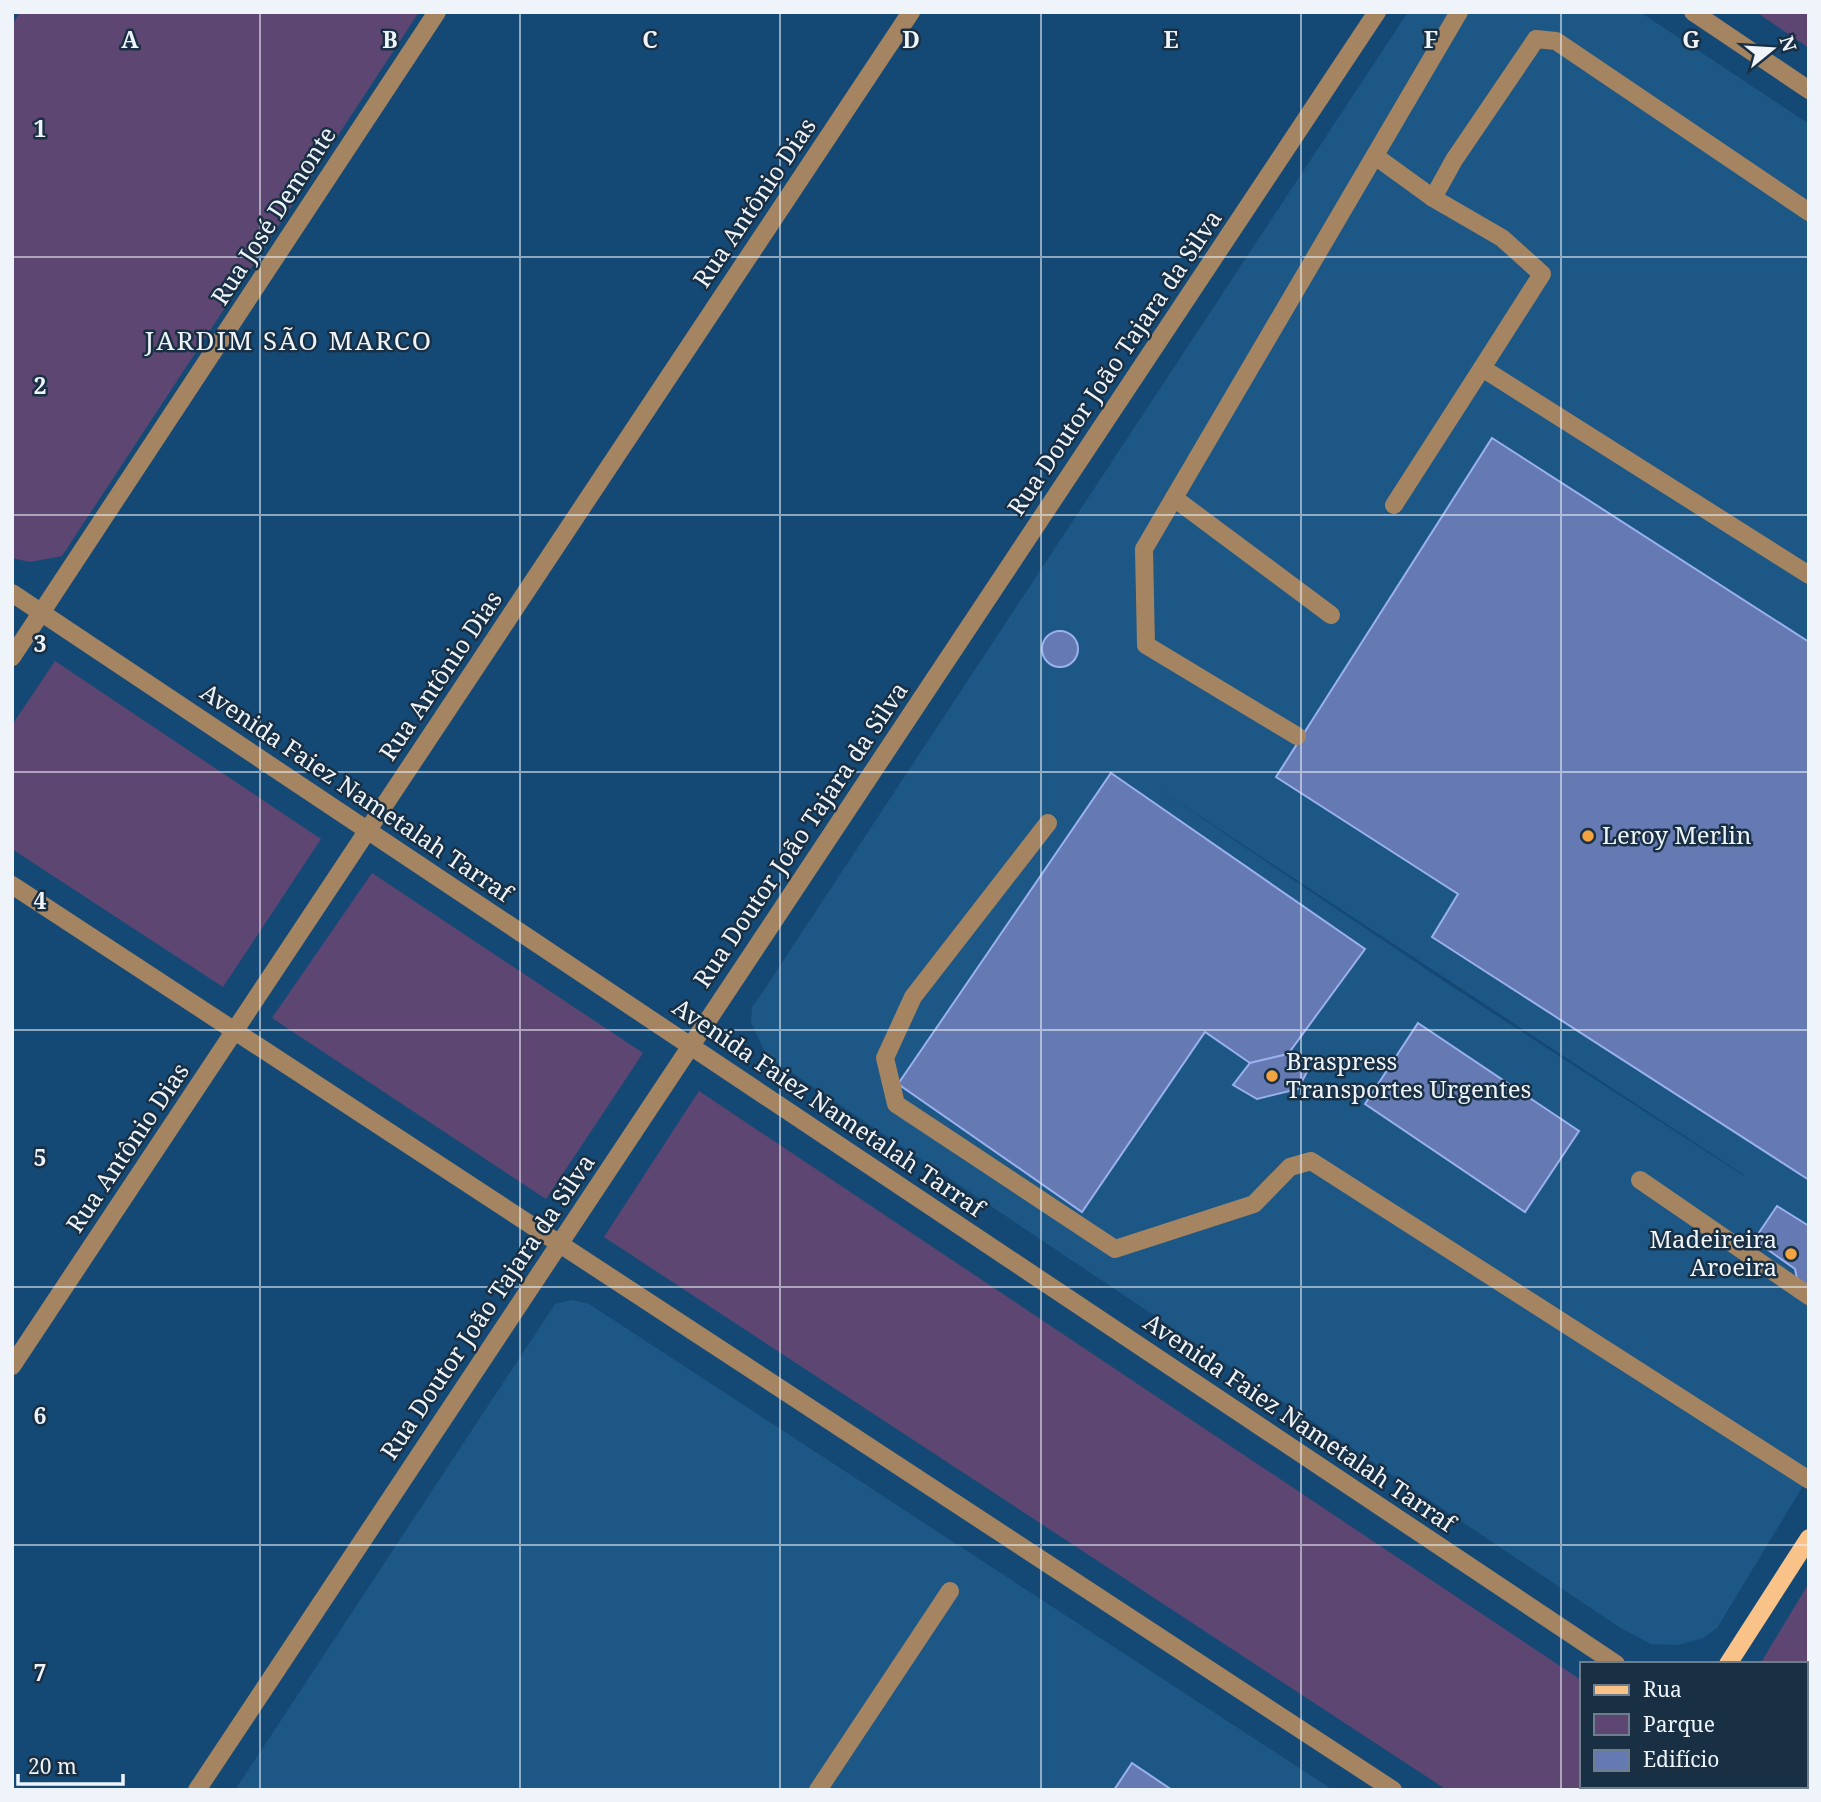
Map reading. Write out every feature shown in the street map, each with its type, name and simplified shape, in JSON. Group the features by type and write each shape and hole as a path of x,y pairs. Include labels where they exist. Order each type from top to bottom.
{"main road":[{"path":"1729,1662 1809,1538"}],"street":[{"name":"Rua José Demonte","path":"12,657 437,12"},
{"name":"Rua Antônio Dias","path":"12,1366 911,12"},
{"name":"Rua Doutor João Tajara da Silva","path":"197,1790 1377,12"},
{"path":"1297,736 1146,645 1144,549 1460,12"},
{"path":"1693,12 1809,90"},
{"path":"1433,198 1454,160 1536,39 1546,38 1556,41 1809,212"},
{"path":"1375,156 1433,198 1502,237 1542,274 1394,505"},
{"path":"1482,368 1809,575"},
{"path":"1174,498 1331,615"},
{"name":"Avenida Faiez Nametalah Tarraf","path":"12,593 1613,1662"},
{"path":"1048,823 913,997 885,1058 896,1104 1115,1248 1254,1204 1290,1167 1311,1161 1809,1480"},
{"path":"12,885 1393,1790"},
{"path":"1640,1180 1809,1296"},
{"path":"818,1790 950,1591"}],"shaded area":[{"path":"1408,12 1640,12 1809,124 1809,1476 1717,1628 1703,1638 1678,1645 1651,1644 1619,1627 767,1056 751,1023 752,1007","holes":["1154,786 1744,1175 1445,982"]},
{"path":"573,1300 589,1304 1333,1790 235,1790 555,1304"}],"green space":[{"path":"20,12 419,12 62,556 30,562 12,558 12,25"},
{"path":"1756,12 1809,12 1809,48"},
{"path":"55,661 321,839 223,987 12,849 12,725"},
{"path":"372,873 643,1053 546,1199 272,1018"},
{"path":"699,1091 1580,1679 1580,1788 1610,1788 1609,1790 1447,1790 604,1237"},
{"path":"1809,1583 1809,1790 1683,1790 1807,1788 1807,1662 1761,1662"}],"building":[{"name":"Leroy Merlin","path":"1492,438 1809,642 1809,1180 1432,937 1458,894 1276,777"},
{"path":"1060,631 1073,636 1078,649 1073,662 1060,667 1047,662 1042,649 1047,636"},
{"path":"1111,773 1365,949 1288,1054 1250,1063 1205,1032 1082,1212 898,1084"},
{"path":"1418,1023 1579,1131 1525,1212 1365,1104"},
{"name":"Braspress Transportes Urgentes","path":"1288,1054 1309,1068 1298,1089 1257,1099 1233,1085 1250,1063"},
{"name":"Madeireira Aroeira","path":"1777,1206 1809,1226 1809,1286 1797,1279 1795,1269 1754,1240"},
{"path":"1132,1763 1172,1790 1114,1790"}],"place":[{"name":"Leroy Merlin","path":"1588,836"},
{"name":"Braspress Transportes Urgentes","path":"1272,1076"},
{"name":"Madeireira Aroeira","path":"1791,1254"}],"district":[{"name":"JARDIM SÃO MARCO","path":"289,341"}]}
